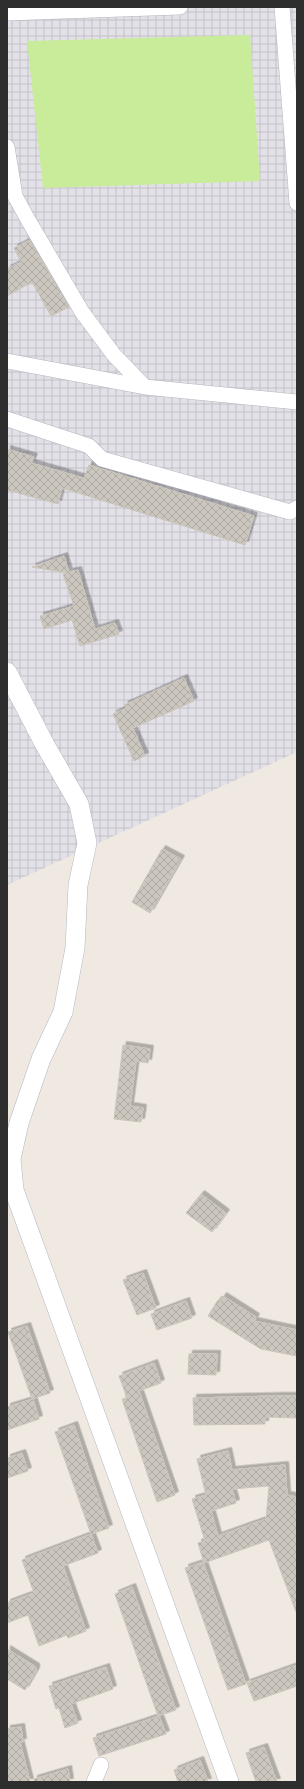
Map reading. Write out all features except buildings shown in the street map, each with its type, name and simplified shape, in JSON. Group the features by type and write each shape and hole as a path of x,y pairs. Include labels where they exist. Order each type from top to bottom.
{"street":[{"path":"7,13 180,7"},
{"path":"282,7 297,203"},
{"path":"7,147 15,196 27,218 82,312 114,356 146,387"},
{"path":"7,361 146,387 297,402"},
{"path":"7,419 89,446 102,459 290,512 297,508"},
{"path":"7,672 45,745 79,804 87,843 78,885 75,948 63,1012 42,1059 19,1124 11,1159 14,1190 229,1782"},
{"path":"94,1782 101,1765"}],"shaded area":[{"path":"7,7 297,7 297,752 7,885"}],"green space":[{"path":"250,35 260,181 43,188 27,41"}]}
